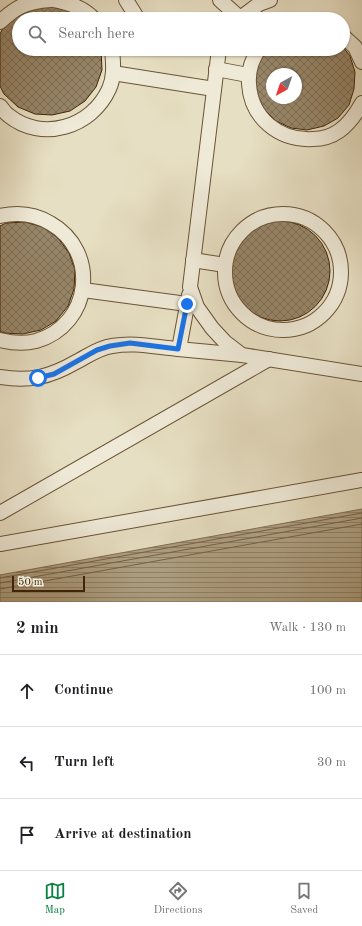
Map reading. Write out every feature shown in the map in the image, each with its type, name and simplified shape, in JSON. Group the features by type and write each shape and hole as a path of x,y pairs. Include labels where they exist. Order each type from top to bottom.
{"lane":[{"path":"0,22 13,10 32,2 51,0 72,4 86,12"},
{"path":"126,0 134,12"},
{"path":"220,0 233,12"},
{"path":"248,12 259,4 270,0"},
{"path":"350,42 355,47 362,62"},
{"path":"0,106 8,116 26,125 46,130 66,127 85,119 100,105 110,88 114,68 113,56"},
{"path":"178,349 194,260 214,89 216,69 215,56"},
{"path":"254,56 248,75 250,94 256,111 268,125 284,136 302,140 321,139 338,132 352,119 362,103"},
{"path":"216,69 248,75"},
{"path":"112,74 214,89"},
{"path":"278,213 298,215 316,223 331,237 340,255 342,276 338,294 328,310 319,318 314,322 297,329 278,330 260,326 244,316 232,301 226,284 224,265 230,246 242,230 258,218 278,213"},
{"path":"0,216 22,214 42,218 60,228 73,243 81,262 83,290 79,302 69,319 54,333 36,341 16,343 0,340"},
{"path":"194,260 224,265"},
{"path":"190,286 197,307 212,328 225,342 242,355"},
{"path":"83,290 187,304"},
{"path":"0,377 15,380 38,378 54,374 97,350 110,346 130,343 242,355 362,374"},
{"path":"0,512 269,359"},
{"path":"0,544 362,480"}],"water":[{"path":"362,509 362,602 0,602 0,575"}],"building":[{"path":"53,6 72,12 23,12 35,7"},
{"path":"12,19 12,56 101,56 102,70 96,87 85,101 70,111 52,115 35,114 18,107 4,94 0,86 0,34 4,26"},
{"path":"260,56 350,56 355,72 354,89 349,105 338,118 324,126 307,130 291,128 276,121 264,109 256,94 254,78 257,62"},
{"path":"280,221 290,222 308,229 322,243 329,261 329,281 322,299 308,313 290,320 280,321 270,320 252,313 238,299 231,281 230,271 231,261 238,243 252,229 270,222"},
{"path":"25,222 43,227 58,238 69,253 75,270 74,289 68,306 56,321 41,330 23,334 4,333 0,331 0,226 6,223"}],"route":[{"path":"38,378 54,374 97,350 110,346 130,343 178,349 187,304"}]}
